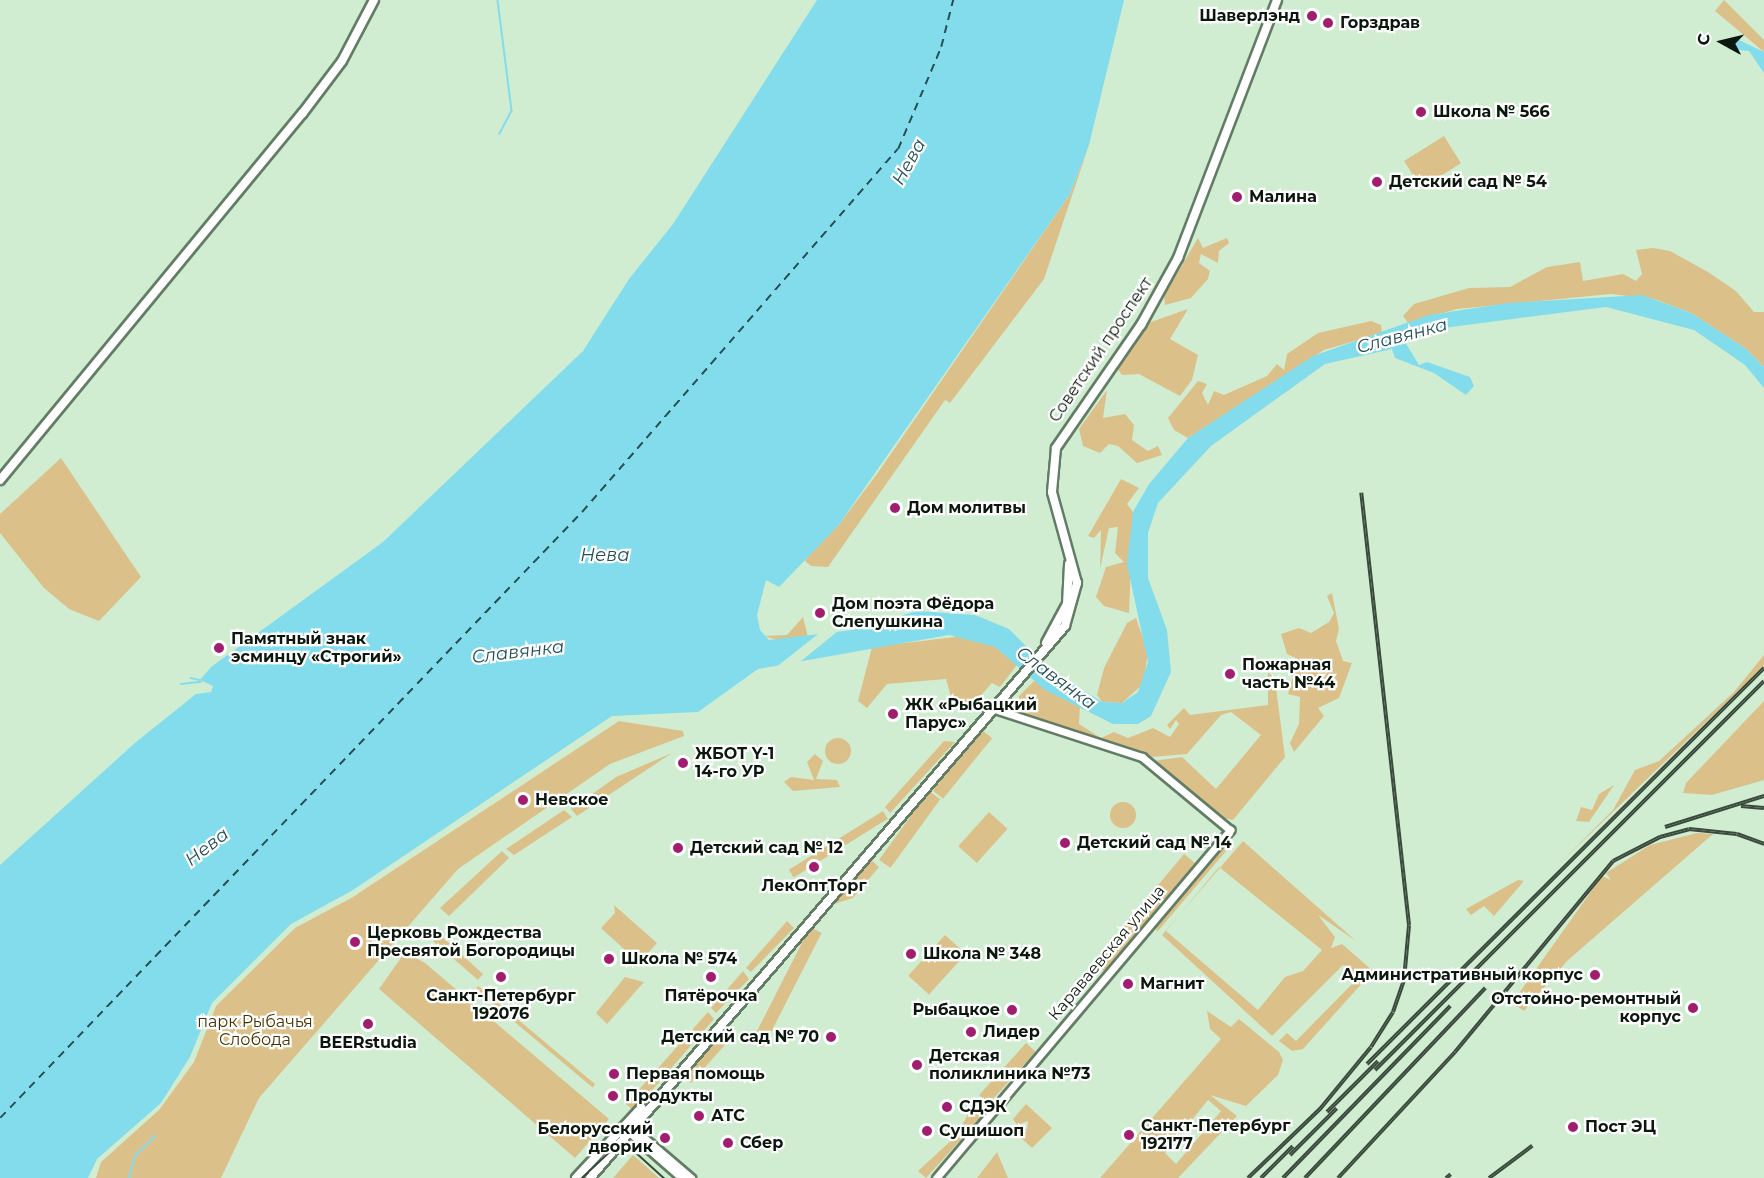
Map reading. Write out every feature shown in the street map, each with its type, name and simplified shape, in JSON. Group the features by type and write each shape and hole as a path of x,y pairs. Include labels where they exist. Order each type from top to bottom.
{"main road":[{"path":"0,480 302,114 342,61 374,0"},
{"name":"Советский проспект","path":"628,1127 1047,646 1073,605 1076,572 1052,492 1059,439 1141,325 1178,258 1277,0"},
{"path":"576,1178 628,1127"},
{"path":"590,1178 628,1127"}],"street":[{"name":"Караваевская улица","path":"936,1178 1230,830 1142,757 992,709"},
{"path":"628,1127 682,1178"},
{"path":"628,1127 691,1178"}],"green space":[{"path":"1724,0 1764,40 1764,52 1715,11"},
{"path":"1444,136 1461,163 1421,188 1404,161"},
{"path":"1089,145 1044,279 950,403 945,400 828,567 811,566 805,561 816,546 838,526 879,471 1070,194"},
{"path":"1198,238 1203,248 1227,238 1229,243 1219,251 1218,263 1201,254 1199,263 1210,271 1208,279 1191,298 1165,305 1164,296"},
{"path":"1653,248 1670,251 1708,272 1736,291 1754,312 1764,312 1764,367 1745,348 1691,313 1654,299 1611,294 1457,309 1408,323 1403,316 1414,304 1469,288 1510,287 1547,267 1580,262 1583,281 1623,274 1636,281 1642,274 1636,250"},
{"path":"1188,309 1170,339 1198,355 1192,380 1180,396 1139,374 1122,375 1117,368 1148,323"},
{"path":"1371,321 1381,325 1382,333 1324,350 1188,438 1174,430 1168,418 1198,381 1207,384 1202,393 1208,405 1214,391 1224,395 1267,376 1277,364 1284,370 1287,354 1318,333"},
{"path":"1107,390 1103,418 1125,414 1134,425 1132,440 1148,451 1158,446 1162,455 1137,463 1118,446 1109,444 1100,453 1083,446 1079,429"},
{"path":"61,458 141,577 99,621 69,609 44,588 0,533 0,514"},
{"path":"1121,479 1139,488 1127,504 1133,512 1129,613 1104,606 1096,597 1106,567 1124,562 1115,553 1118,527 1109,528 1100,569 1101,530 1094,538 1088,536"},
{"path":"1332,593 1339,629 1336,641 1343,661 1352,663 1339,698 1318,708 1324,716 1294,752 1290,743 1299,724 1300,697 1288,694 1298,659 1287,654 1281,634 1299,628 1311,633 1329,622 1334,613 1327,596"},
{"path":"803,617 808,637 783,642 764,636 787,635"},
{"path":"1136,618 1148,653 1143,684 1122,703 1102,702 1097,695 1104,668 1127,623"},
{"path":"963,636 995,647 1017,665 1000,687 992,683 967,711 951,697 946,679 887,684 867,708 858,701 872,647"},
{"path":"1764,655 1764,666 1559,864 1613,810 1635,770 1659,761 1734,692"},
{"path":"1268,672 1275,680 1285,757 1233,820 1220,817 1153,761 1182,757 1216,789 1261,735 1231,712 1221,715 1187,754 1151,757 1018,717 1019,696 1034,681 1080,706 1079,724 1101,738 1114,732 1128,738 1153,728 1170,737 1179,724 1176,720 1170,729 1167,725 1184,708 1190,715 1268,705"},
{"path":"1764,701 1764,780 1712,795 1683,793 1686,783"},
{"name":"парк Рыбачья Слобода","path":"619,721 683,731 684,736 610,764 458,869 259,1098 221,1178 96,1178 101,1162 159,1110 194,1062 216,1006 295,928 353,897"},
{"path":"982,730 992,738 943,799 933,791"},
{"path":"838,738 847,742 851,751 847,760 838,764 829,760 825,751 829,742"},
{"path":"944,741 955,742 890,813 885,807"},
{"path":"672,753 577,816 571,809 616,777"},
{"path":"815,754 823,761 816,779 837,780 840,787 793,791 784,782 791,777 814,780 807,762"},
{"path":"1614,785 1589,822 1576,821 1581,807 1592,810 1599,794"},
{"path":"929,791 940,799 890,868 879,860"},
{"path":"1123,802 1132,806 1136,815 1132,824 1123,828 1114,824 1110,815 1114,806"},
{"path":"564,810 572,817 514,855 506,849"},
{"path":"883,811 888,819 794,877 789,870"},
{"path":"989,812 1008,829 977,863 958,846"},
{"path":"1697,833 1713,834 1567,961 1524,1011 1512,1003 1602,876 1611,880 1606,873 1650,845"},
{"path":"1223,840 1232,844 1157,932 1155,923"},
{"path":"1243,841 1356,941 1318,915 1335,937 1331,948 1342,944 1373,971 1303,1049 1292,1051 1279,1041 1287,1033 1296,1041 1357,979 1343,965 1272,1036 1162,935 1180,915 1166,931 1258,1010 1285,977 1303,971 1322,950 1220,868"},
{"path":"502,851 509,858 449,916 440,908"},
{"path":"1184,854 1195,863 1104,971 1099,969 1093,963"},
{"path":"870,859 879,867 853,898 834,904"},
{"path":"1518,880 1524,881 1494,916 1484,906 1471,915 1466,909"},
{"path":"614,905 657,943 639,963 601,928 615,913"},
{"path":"787,921 794,928 751,972 746,968"},
{"path":"810,927 822,933 763,1048 751,1042"},
{"path":"439,934 483,974 478,980 433,941"},
{"path":"945,935 966,954 929,995 908,976"},
{"path":"405,952 425,963 609,1119 575,1158 379,989"},
{"path":"743,971 749,979 716,1013 711,1008"},
{"path":"625,977 644,982 607,1024 596,1013"},
{"path":"478,986 595,1084 593,1087 475,989"},
{"path":"1207,1011 1231,1027 1239,1019 1279,1052 1283,1060 1278,1075 1246,1106 1210,1095 1237,1116 1178,1178 1100,1178 1221,1039 1210,1029","holes":["1208,1100 1221,1111 1176,1164 1165,1153"]},
{"path":"708,1012 714,1019 634,1111 626,1104"},
{"path":"721,1029 731,1038 691,1083 682,1076"},
{"path":"1026,1043 1036,1052 989,1104 979,1095"},
{"path":"974,1104 984,1114 926,1178 918,1171 955,1137"},
{"path":"1026,1104 1052,1128 1032,1148 1008,1126 1027,1129 1028,1121 1017,1125 1013,1119"},
{"path":"997,1152 1008,1178 977,1178"},
{"path":"633,1155 659,1178 613,1178"}],"water":[{"name":"Нева","path":"817,0 1124,0 1089,145 1070,194 838,526 779,587 766,580 757,615 760,630 769,640 852,630 917,611 975,615 1009,629 1048,668 1102,702 1122,703 1138,692 1148,662 1127,564 1133,512 1149,484 1188,438 1313,356 1429,315 1508,303 1642,295 1691,313 1745,348 1764,367 1764,388 1745,365 1694,330 1606,307 1443,328 1405,342 1419,365 1427,362 1470,377 1474,386 1466,395 1434,373 1395,358 1392,349 1325,364 1211,446 1158,503 1148,533 1148,578 1167,630 1171,672 1151,716 1138,724 1113,724 1045,690 995,647 949,635 758,669 698,712 612,716 353,890 291,924 212,1003 190,1057 161,1103 97,1159 88,1178 0,1178 0,865 136,742 196,694 211,692 213,686 200,680 211,667 383,542 583,351 629,279 673,224"},
{"path":"1737,39 1764,52 1764,73 1749,51 1728,49"}],"pier":[{"path":"843,627 795,666 775,668 822,631"}],"waterway":[{"path":"498,0 512,111 500,134"},
{"path":"191,678 200,680"},
{"path":"181,684 201,682"},
{"path":"129,1178 135,1156 155,1136"}],"ferry route":[{"path":"0,1118 582,512 898,149 941,47 953,0"}],"tram line":[{"path":"582,1178 617,1145 631,1148 664,1178"}],"railway":[{"path":"1248,1178 1320,1109 1371,1047 1393,1012 1404,980 1409,925 1361,493"},
{"path":"1367,1064 1764,668"},
{"path":"1375,1070 1764,681"},
{"path":"1665,827 1764,796"},
{"path":"1741,806 1764,808"},
{"path":"1338,1178 1455,1052 1613,861 1660,837 1689,829 1737,834 1764,844"},
{"path":"1305,1178 1485,988"},
{"path":"1283,1178 1450,1006"},
{"path":"1327,1112 1378,1061"},
{"path":"1290,1155 1337,1108"},
{"path":"1261,1178 1293,1146"},
{"path":"1489,1178 1532,1146"},
{"path":"1446,1178 1451,1174"}],"place":[{"name":"Шаверлэнд","path":"1312,16"},
{"name":"Горздрав","path":"1328,23"},
{"name":"Школа № 566","path":"1421,112"},
{"name":"Детский сад № 54","path":"1377,182"},
{"name":"Малина","path":"1237,197"},
{"name":"Дом молитвы","path":"895,508"},
{"name":"Дом поэта Фёдора Слепушкина","path":"820,613"},
{"name":"Памятный знак эсминцу «Строгий»","path":"219,648"},
{"name":"Пожарная часть №44","path":"1230,674"},
{"name":"ЖК «Рыбацкий Парус»","path":"893,714"},
{"name":"ЖБОТ Y-1 14-го УР","path":"683,763"},
{"name":"Невское","path":"523,800"},
{"name":"Детский сад № 14","path":"1065,843"},
{"name":"Детский сад № 12","path":"678,848"},
{"name":"ЛекОптТорг","path":"814,867"},
{"name":"Церковь Рождества Пресвятой Богородицы","path":"355,942"},
{"name":"Школа № 348","path":"911,954"},
{"name":"Школа № 574","path":"609,959"},
{"name":"Административный корпус","path":"1595,975"},
{"name":"Санкт-Петербург 192076","path":"501,977"},
{"name":"Пятёрочка","path":"711,977"},
{"name":"Магнит","path":"1128,984"},
{"name":"Отстойно-ремонтный корпус","path":"1693,1008"},
{"name":"Рыбацкое","path":"1012,1010"},
{"name":"BEERstudia","path":"368,1024"},
{"name":"Лидер","path":"971,1032"},
{"name":"Детский сад № 70","path":"831,1037"},
{"name":"Детская поликлиника №73","path":"917,1065"},
{"name":"Первая помощь","path":"614,1074"},
{"name":"Продукты","path":"613,1096"},
{"name":"СДЭК","path":"947,1107"},
{"name":"АТС","path":"699,1116"},
{"name":"Пост ЭЦ","path":"1573,1127"},
{"name":"Сушишоп","path":"927,1131"},
{"name":"Санкт-Петербург 192177","path":"1129,1135"},
{"name":"Белорусский дворик","path":"665,1138"},
{"name":"Сбер","path":"728,1143"}],"water label":[{"name":"Славянка","path":"1402,336"},
{"name":"Славянка","path":"518,652"},
{"name":"Славянка","path":"1056,678"}]}
